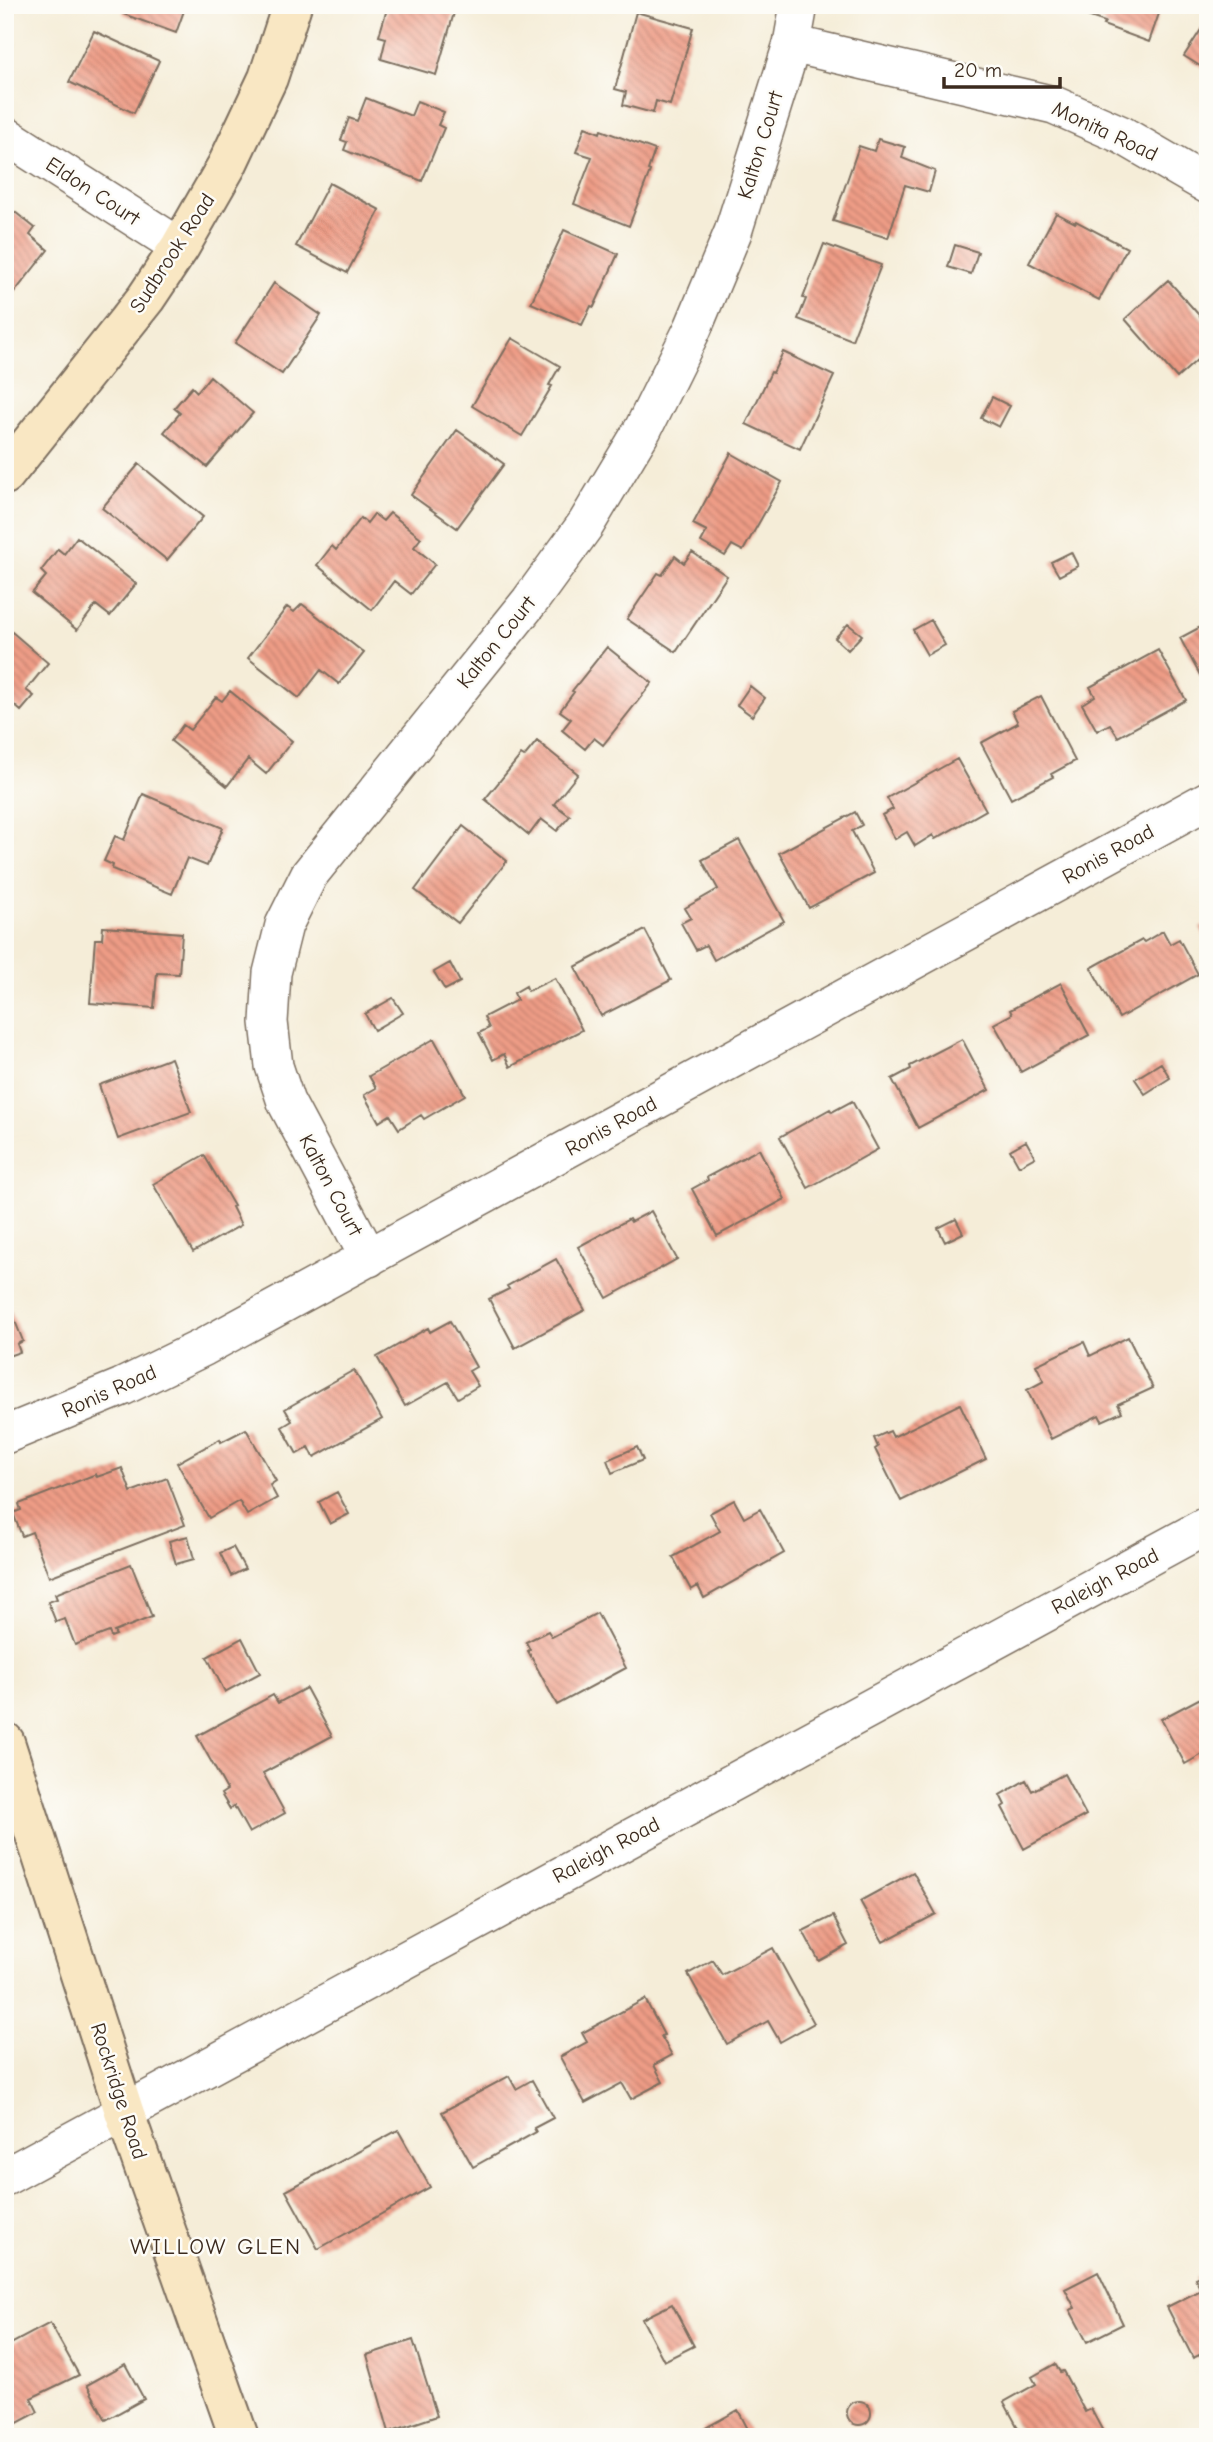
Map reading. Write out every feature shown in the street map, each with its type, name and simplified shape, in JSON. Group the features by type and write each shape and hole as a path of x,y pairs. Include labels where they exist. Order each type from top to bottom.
{"street":[{"name":"Sudbrook Road","path":"5,475 146,298 180,247 227,165 262,90 292,5"},
{"name":"Kalton Court","path":"369,1258 286,1102 274,1066 269,1022 272,973 284,925 309,874 530,601 586,524 643,429 693,328 733,232 792,44 799,5"},
{"name":"Monita Road","path":"792,44 1054,105 1122,135 1208,185"},
{"name":"Eldon Court","path":"5,135 180,247"},
{"name":"Ronis Road","path":"5,1435 122,1387 204,1347 1208,800"},
{"name":"Raleigh Road","path":"5,2177 1208,1525"},
{"name":"Rockridge Road","path":"5,1742 124,2111 239,2437"}],"building":[{"path":"126,5 186,5 176,33 123,14"},
{"path":"398,5 456,6 436,75 381,59 386,38 379,36 387,9 396,11"},
{"path":"1081,5 1162,5 1149,42 1078,13"},
{"path":"636,12 693,28 670,105 656,101 653,113 623,105 626,92 615,89"},
{"path":"1208,19 1208,71 1184,56"},
{"path":"94,31 159,61 134,113 69,82"},
{"path":"366,98 411,116 417,101 444,112 438,125 444,128 422,181 344,150 347,142 341,140 349,118 357,121"},
{"path":"585,127 600,133 601,130 655,150 629,226 574,204 592,157 576,152"},
{"path":"878,139 905,147 902,158 935,171 929,192 905,185 888,238 833,221 859,146 874,151"},
{"path":"329,183 380,210 347,273 296,246"},
{"path":"15,212 35,228 30,235 48,250 13,294 5,288 5,216 9,219"},
{"path":"1056,213 1127,248 1099,300 1029,263"},
{"path":"564,230 618,254 594,307 591,306 582,325 531,303"},
{"path":"824,244 881,265 852,340 798,319 806,299 803,298"},
{"path":"955,245 978,252 971,274 948,267"},
{"path":"1168,280 1206,323 1204,325 1208,329 1208,350 1177,378 1125,319"},
{"path":"274,283 321,315 282,374 235,343"},
{"path":"512,338 560,366 549,385 552,386 522,436 472,406"},
{"path":"783,352 834,376 800,449 746,424"},
{"path":"210,376 253,413 207,467 164,432 180,413 174,408 192,387 197,392"},
{"path":"992,397 1010,406 999,427 981,418"},
{"path":"457,430 504,464 457,528 411,495"},
{"path":"731,453 782,482 743,551 732,545 725,556 701,542 707,531 693,524"},
{"path":"139,464 203,517 167,560 102,508"},
{"path":"390,513 421,538 414,547 435,564 411,594 394,581 372,610 317,565 332,546 336,550 361,518 367,523 374,514 383,521"},
{"path":"77,537 136,584 110,616 96,605 77,630 32,593 46,576 41,571 58,549 64,554"},
{"path":"692,552 727,576 676,652 627,619 658,573 662,575 675,556 684,563"},
{"path":"1071,552 1078,566 1059,576 1051,562"},
{"path":"302,604 364,653 339,684 321,670 299,698 248,658 287,607 294,612"},
{"path":"931,620 945,645 927,655 913,630"},
{"path":"1208,623 1208,690 1180,638"},
{"path":"848,624 862,635 848,650 835,638"},
{"path":"5,626 48,663 26,690 34,696 21,711 14,705 5,715"},
{"path":"607,647 652,683 603,745 594,738 585,749 562,730 571,719 560,711 574,692 572,691"},
{"path":"1158,650 1186,700 1118,737 1110,724 1097,731 1082,704 1095,696 1090,687"},
{"path":"750,686 765,698 752,716 737,705"},
{"path":"230,691 292,741 266,774 248,759 227,786 171,741 183,725 190,730 216,697 222,701"},
{"path":"1041,696 1075,761 1051,774 1053,777 1011,799 981,743 1018,723 1012,711"},
{"path":"537,741 578,774 554,804 570,816 557,831 541,819 529,835 485,799 521,755 524,757"},
{"path":"957,759 986,810 935,839 933,835 915,846 907,832 895,839 882,815 893,809 887,798"},
{"path":"143,794 223,828 207,866 187,858 172,894 112,869 113,865 104,861 115,836 124,840"},
{"path":"855,812 862,825 852,831 874,873 809,908 779,853"},
{"path":"463,826 507,861 458,923 415,890"},
{"path":"739,840 784,921 714,960 706,945 696,950 681,923 691,918 685,908 718,889 702,860"},
{"path":"1208,924 1208,944 1200,928"},
{"path":"103,927 182,933 179,974 157,973 154,1008 90,1003 95,939 102,939"},
{"path":"645,930 671,980 601,1016 575,967"},
{"path":"1163,931 1170,944 1179,939 1198,974 1119,1018 1091,968"},
{"path":"450,963 460,982 445,990 434,972"},
{"path":"555,978 582,1030 510,1067 504,1054 493,1060 479,1033 489,1028 484,1017 517,1000 514,993 526,986 528,991"},
{"path":"1061,983 1089,1035 1021,1072 994,1024 1012,1014 1010,1010"},
{"path":"393,998 403,1013 374,1030 365,1014"},
{"path":"434,1039 465,1095 424,1119 421,1115 399,1129 390,1115 379,1122 364,1095 376,1088 369,1076"},
{"path":"962,1039 989,1090 918,1128 892,1079 911,1069 910,1066"},
{"path":"171,1058 191,1112 118,1139 99,1085"},
{"path":"1161,1063 1170,1078 1145,1094 1135,1079"},
{"path":"852,1101 878,1149 808,1188 780,1137 830,1109 832,1112"},
{"path":"1026,1141 1035,1157 1019,1166 1010,1150"},
{"path":"759,1149 785,1199 717,1236 692,1189 708,1180 707,1177"},
{"path":"204,1155 234,1206 232,1207 241,1225 193,1252 153,1184"},
{"path":"651,1211 677,1259 607,1298 578,1247 629,1219 631,1222"},
{"path":"956,1219 963,1233 945,1242 938,1228"},
{"path":"556,1259 585,1310 515,1348 489,1299"},
{"path":"5,1296 23,1341 17,1344 20,1352 5,1357"},
{"path":"450,1321 476,1367 469,1371 478,1386 458,1398 448,1382 405,1406 377,1357 428,1328 430,1332"},
{"path":"1128,1337 1153,1388 1118,1404 1122,1412 1102,1421 1099,1415 1051,1439 1027,1390 1044,1381 1036,1365 1084,1342 1090,1356"},
{"path":"354,1370 382,1419 314,1457 309,1447 297,1454 282,1427 292,1421 285,1409"},
{"path":"960,1404 986,1459 901,1501 875,1449 878,1447 874,1438 890,1431 893,1437"},
{"path":"246,1429 276,1481 270,1485 277,1498 247,1515 239,1501 209,1518 177,1463 220,1439 221,1442"},
{"path":"637,1447 643,1460 612,1473 607,1460"},
{"path":"122,1468 131,1492 167,1478 185,1525 49,1577 32,1532 22,1536 13,1513 21,1510 19,1504 96,1474 97,1477"},
{"path":"337,1492 349,1514 330,1524 319,1502"},
{"path":"734,1500 744,1518 760,1509 784,1553 704,1598 698,1586 691,1590 673,1557 720,1531 710,1513"},
{"path":"188,1536 194,1559 176,1564 169,1541"},
{"path":"233,1547 245,1569 231,1576 220,1553"},
{"path":"131,1564 152,1617 114,1632 116,1635 111,1637 109,1632 75,1645 65,1619 56,1622 48,1602 57,1599 55,1594"},
{"path":"597,1613 626,1668 557,1705 528,1651 530,1650 526,1642 548,1631 552,1637"},
{"path":"242,1638 260,1673 225,1692 207,1657"},
{"path":"306,1688 332,1736 263,1773 285,1813 249,1833 234,1806 230,1809 221,1794 227,1790 197,1736 273,1695 278,1703"},
{"path":"1208,1694 1208,1751 1185,1764 1161,1719"},
{"path":"1064,1774 1086,1815 1024,1849 1002,1807 1005,1805 1000,1795 1026,1780 1032,1791"},
{"path":"913,1872 936,1914 883,1942 860,1901"},
{"path":"833,1916 848,1945 819,1961 803,1931"},
{"path":"773,1948 814,2023 780,2042 768,2021 727,2044 688,1974 713,1960 722,1975"},
{"path":"645,1999 672,2055 654,2065 663,2082 631,2099 622,2083 585,2103 560,2057 587,2042 582,2033"},
{"path":"509,2076 516,2089 532,2080 553,2118 534,2128 536,2132 473,2167 442,2112"},
{"path":"398,2130 430,2187 318,2249 286,2191"},
{"path":"1098,2272 1123,2324 1087,2342 1070,2310 1075,2308 1065,2289"},
{"path":"1208,2272 1208,2351 1193,2358 1167,2307 1201,2290 1195,2278"},
{"path":"672,2304 694,2346 664,2361 642,2319"},
{"path":"50,2323 79,2375 31,2398 38,2412 12,2426 5,2413 5,2347"},
{"path":"413,2340 437,2416 389,2432 367,2355"},
{"path":"125,2364 144,2399 106,2420 87,2385"},
{"path":"1055,2364 1060,2372 1063,2371 1085,2412 1091,2409 1106,2437 1023,2437 1004,2402 1036,2384 1032,2377"},
{"path":"854,2401 864,2401 871,2408 871,2418 864,2425 854,2425 847,2418 847,2408"},
{"path":"738,2410 752,2437 706,2437 702,2430"}],"district":[{"name":"WILLOW GLEN","path":"216,2246"}]}
